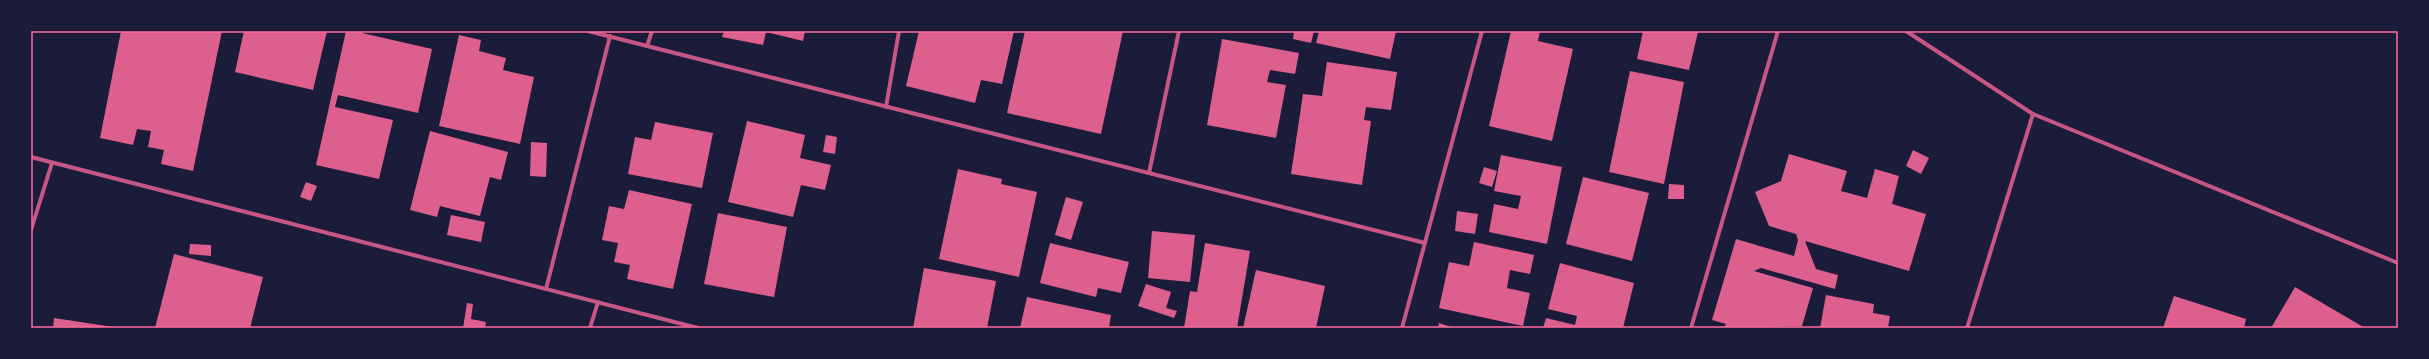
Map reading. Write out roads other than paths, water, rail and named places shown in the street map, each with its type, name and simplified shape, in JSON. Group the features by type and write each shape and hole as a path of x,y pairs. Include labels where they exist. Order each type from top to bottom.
{"street":[{"path":"588,31 1425,243"},
{"path":"647,46 652,31"},
{"path":"886,106 899,31"},
{"path":"1149,173 1178,31"},
{"path":"1402,328 1482,31"},
{"path":"1691,328 1778,31"},
{"path":"1906,31 2033,114 2398,263"},
{"path":"546,289 610,36"},
{"path":"1967,328 2033,114"},
{"path":"31,157 698,328"},
{"path":"31,230 52,162"},
{"path":"590,328 598,302"}]}
